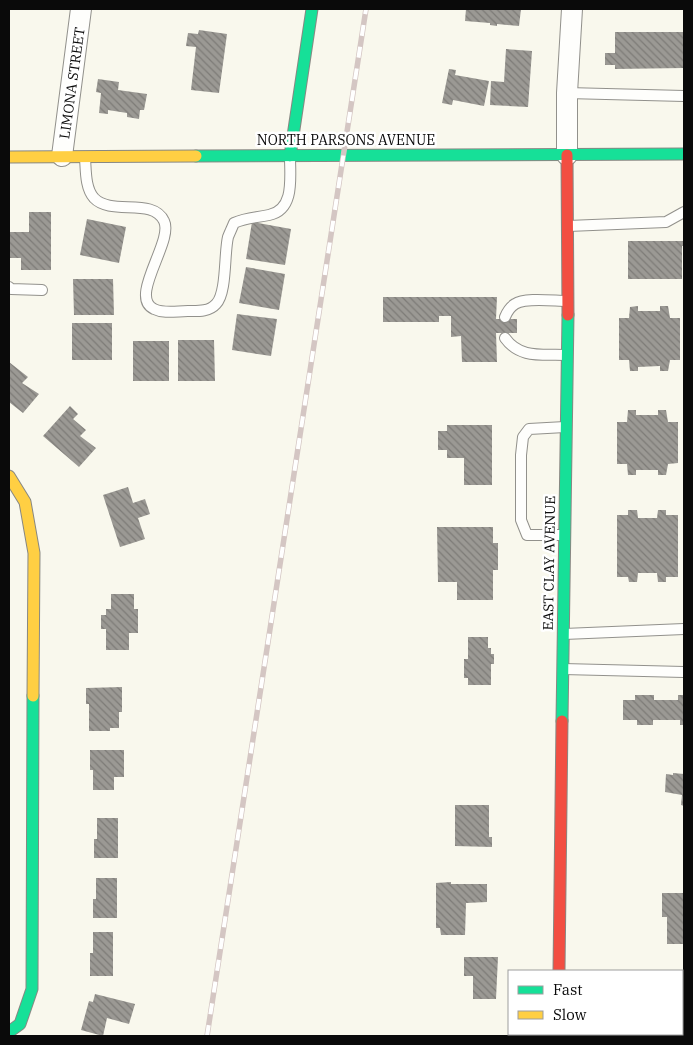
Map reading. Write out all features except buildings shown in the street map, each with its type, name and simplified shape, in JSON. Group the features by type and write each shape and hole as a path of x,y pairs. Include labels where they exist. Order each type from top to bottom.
{"street":[{"name":"LIMONA STREET","path":"62,156 81,9"},
{"path":"290,156 312,9"},
{"path":"567,155 567,93 572,9"},
{"name":"NORTH PARSONS AVENUE","path":"9,157 684,154"},
{"name":"EAST CLAY AVENUE","path":"559,970 568,301 567,155"},
{"path":"9,476 25,502 34,553 32,989 20,1024 9,1032"}],"lane":[{"path":"567,93 684,96"},
{"path":"85,157 87,181 94,198 108,206 149,209 159,214 165,222 166,233 146,289 146,301 152,308 161,312 206,311 216,304 222,294 228,237 234,223 245,218 271,215 281,211 287,201 290,188 290,156"},
{"path":"566,226 666,222 684,212"},
{"path":"9,288 42,290"},
{"path":"505,316 515,303 523,301 568,301"},
{"path":"505,338 511,346 524,354 567,355"},
{"path":"564,535 527,535 521,520 521,455 523,437 529,429 566,427"},
{"path":"563,634 684,629"},
{"path":"562,669 684,672"}],"railway":[{"path":"207,1036 366,9"}],"traffic: fast":[{"path":"290,156 312,9"},
{"path":"196,156 684,154"},
{"path":"562,721 568,315"},
{"path":"9,1032 20,1024 32,989 33,696"}],"traffic: slow":[{"path":"9,157 196,156"},
{"path":"9,476 25,502 34,553 33,696"}],"traffic: jam":[{"path":"567,155 568,315"},
{"path":"559,970 562,721"}]}
